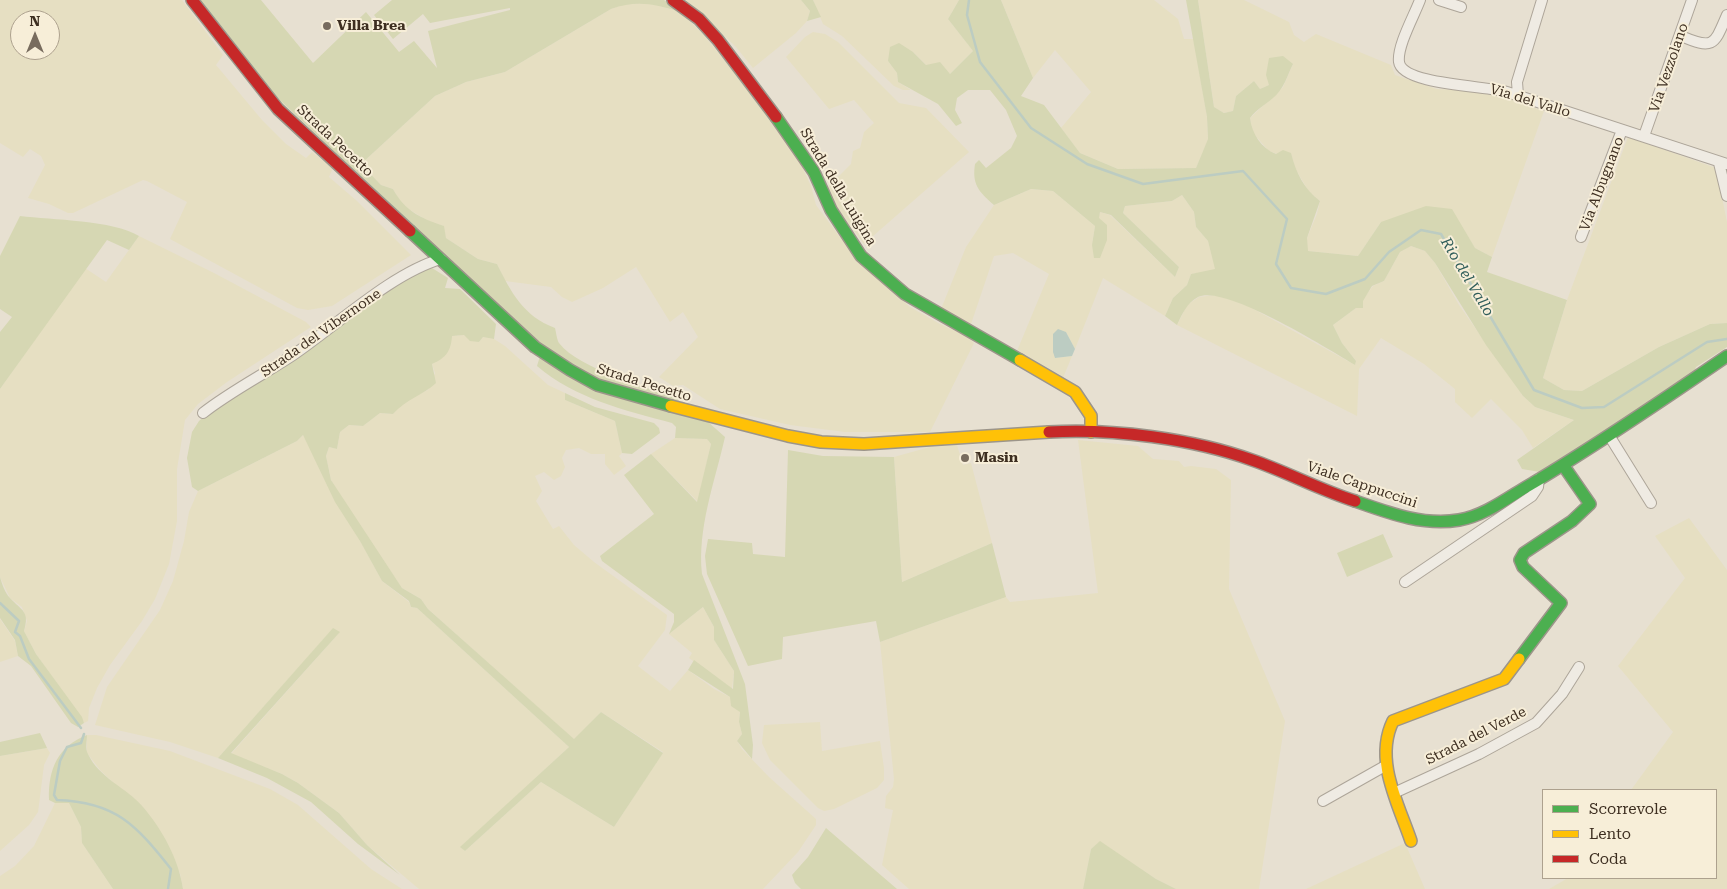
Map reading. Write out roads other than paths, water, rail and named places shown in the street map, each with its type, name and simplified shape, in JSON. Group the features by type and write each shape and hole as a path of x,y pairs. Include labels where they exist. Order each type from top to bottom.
{"main road":[{"name":"Strada Pecetto","path":"192,0 278,109 535,347 580,379 639,400 788,436 821,442 864,444 1028,433 1091,432"},
{"name":"Strada della Luigina","path":"673,0 699,19 718,40 767,103 814,172 831,210 861,256 905,294 1075,392 1091,416 1091,432"},
{"name":"Viale Cappuccini","path":"1091,432 1208,445 1253,460 1324,491 1396,515 1431,522 1460,520 1487,510 1610,437 1727,356"},
{"path":"1411,840 1385,766 1388,728 1392,722 1504,679 1561,603 1522,567 1520,560 1524,553 1572,521 1590,504 1563,465"}],"street":[{"name":"Via del Vallo","path":"1420,0 1400,52 1399,64 1405,72 1440,83 1494,88 1723,163"},
{"path":"1439,0 1461,7"},
{"path":"1518,95 1517,82 1542,0"},
{"name":"Via Vezzolano","path":"1644,136 1681,36 1692,0"},
{"path":"1681,36 1702,43 1711,43 1717,39 1727,14"},
{"name":"Via Albugnano","path":"1581,237 1622,130"},
{"path":"1723,163 1727,196"},
{"name":"Strada del Vibernone","path":"203,413 225,396 293,354 401,276 425,263 441,259"},
{"path":"1610,437 1651,503"},
{"path":"1405,582 1532,496 1538,487 1539,479"},
{"name":"Strada del Verde","path":"1394,793 1479,754 1536,723 1562,694 1579,668"},
{"path":"1323,801 1385,766"}],"waterway":[{"name":"Rio del Vallo","path":"969,0 967,15 980,62 1031,128 1087,164 1143,184 1243,171 1287,219 1276,264 1291,288 1326,294 1365,279 1389,252 1421,230 1441,234 1534,390 1582,408 1604,407 1707,342 1727,339"},
{"path":"0,603 19,621 15,632 20,636 29,659 81,728"},
{"path":"84,734 81,743 67,747 60,761 54,795 57,800 95,805 110,811 135,828 171,869 168,889"}],"place":[{"name":"Villa Brea","path":"327,26"},
{"name":"Masin","path":"965,458"}]}
